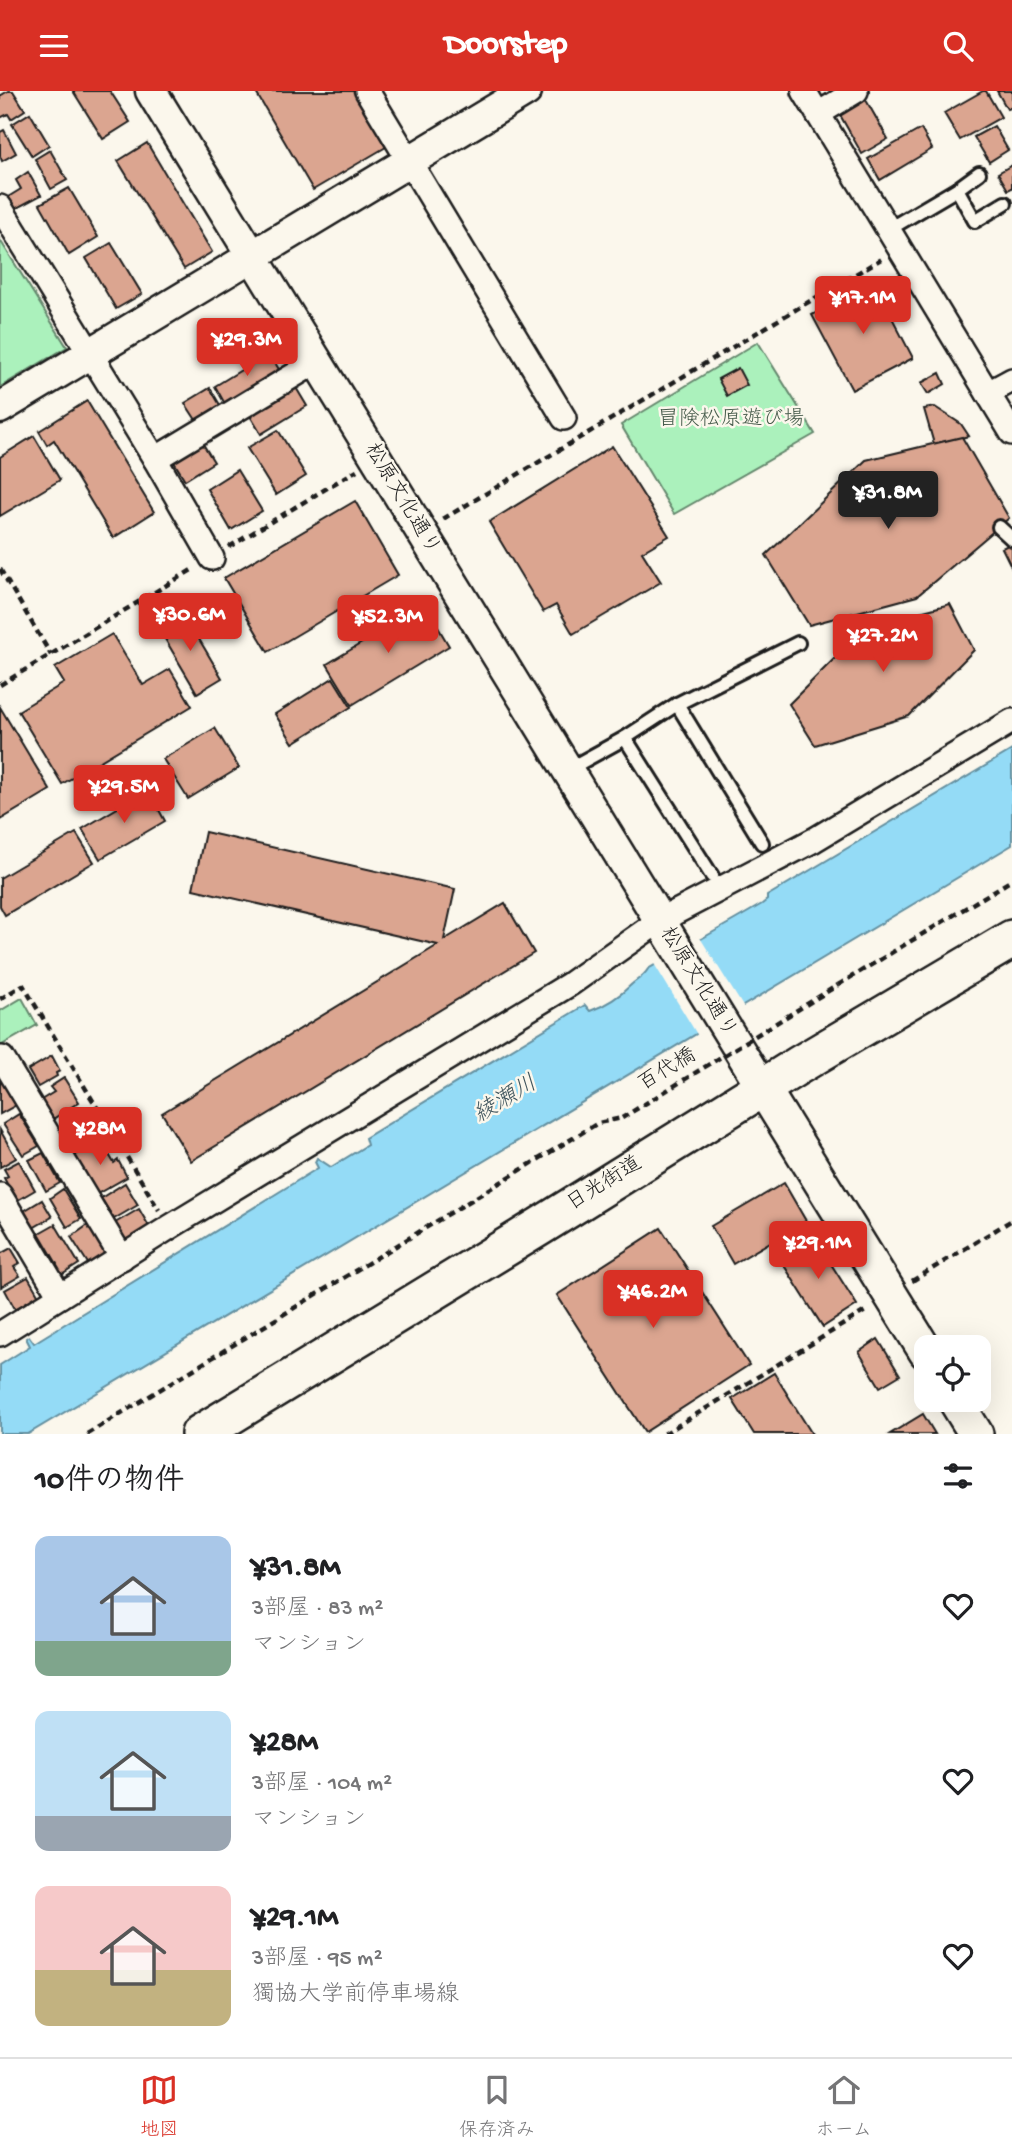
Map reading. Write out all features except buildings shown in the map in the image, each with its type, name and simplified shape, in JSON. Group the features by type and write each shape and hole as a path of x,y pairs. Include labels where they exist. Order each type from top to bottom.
{"main road":[{"name":"日光街道","path":"200,1434 762,1087 1012,939"},
{"path":"762,1087 915,1335"},
{"path":"962,1412 976,1434"}],"street":[{"name":"松原文化通り","path":"151,91 762,1087"},
{"path":"367,91 564,418"},
{"path":"0,408 526,91"},
{"path":"804,91 1012,433"},
{"path":"818,114 856,91"},
{"path":"0,207 155,459 212,558"},
{"path":"155,459 316,362"},
{"path":"988,393 1012,380"},
{"path":"0,1334 170,1227 570,984 1012,721"},
{"path":"0,1059 2,1058 122,1258"},
{"path":"0,1195 60,1296"}],"lane":[{"path":"894,239 979,173"},
{"path":"957,189 975,221 1005,203"},
{"path":"999,527 1012,539"},
{"path":"566,770 625,738 677,704 798,643"},
{"path":"677,704 762,843"},
{"path":"625,738 712,876"}],"path":[{"path":"420,532 894,239"},
{"path":"0,685 375,459"},
{"path":"0,569 51,655"},
{"name":"百代橋","path":"87,1434 598,1123 622,1118 1012,880"},
{"path":"0,999 23,985 170,1227"},
{"path":"908,1283 1012,1220"},
{"path":"664,1434 877,1304"}],"green space":[{"path":"0,240 67,347 0,387"},
{"name":"冒険松原遊び場","path":"758,342 815,434 674,514 621,425"},
{"path":"22,998 37,1025 0,1046 0,1011"}],"water":[{"name":"綾瀬川","path":"1012,750 1012,845 28,1434 0,1434 0,1365 30,1346 26,1338 29,1336 34,1343 318,1168 315,1162 317,1158 331,1167 367,1145 365,1138 585,1005 590,1011 607,1003 643,976 648,969 762,904 767,900 767,896"}],"pier":[{"path":"699,936 744,1008 698,1036 653,962"}]}
